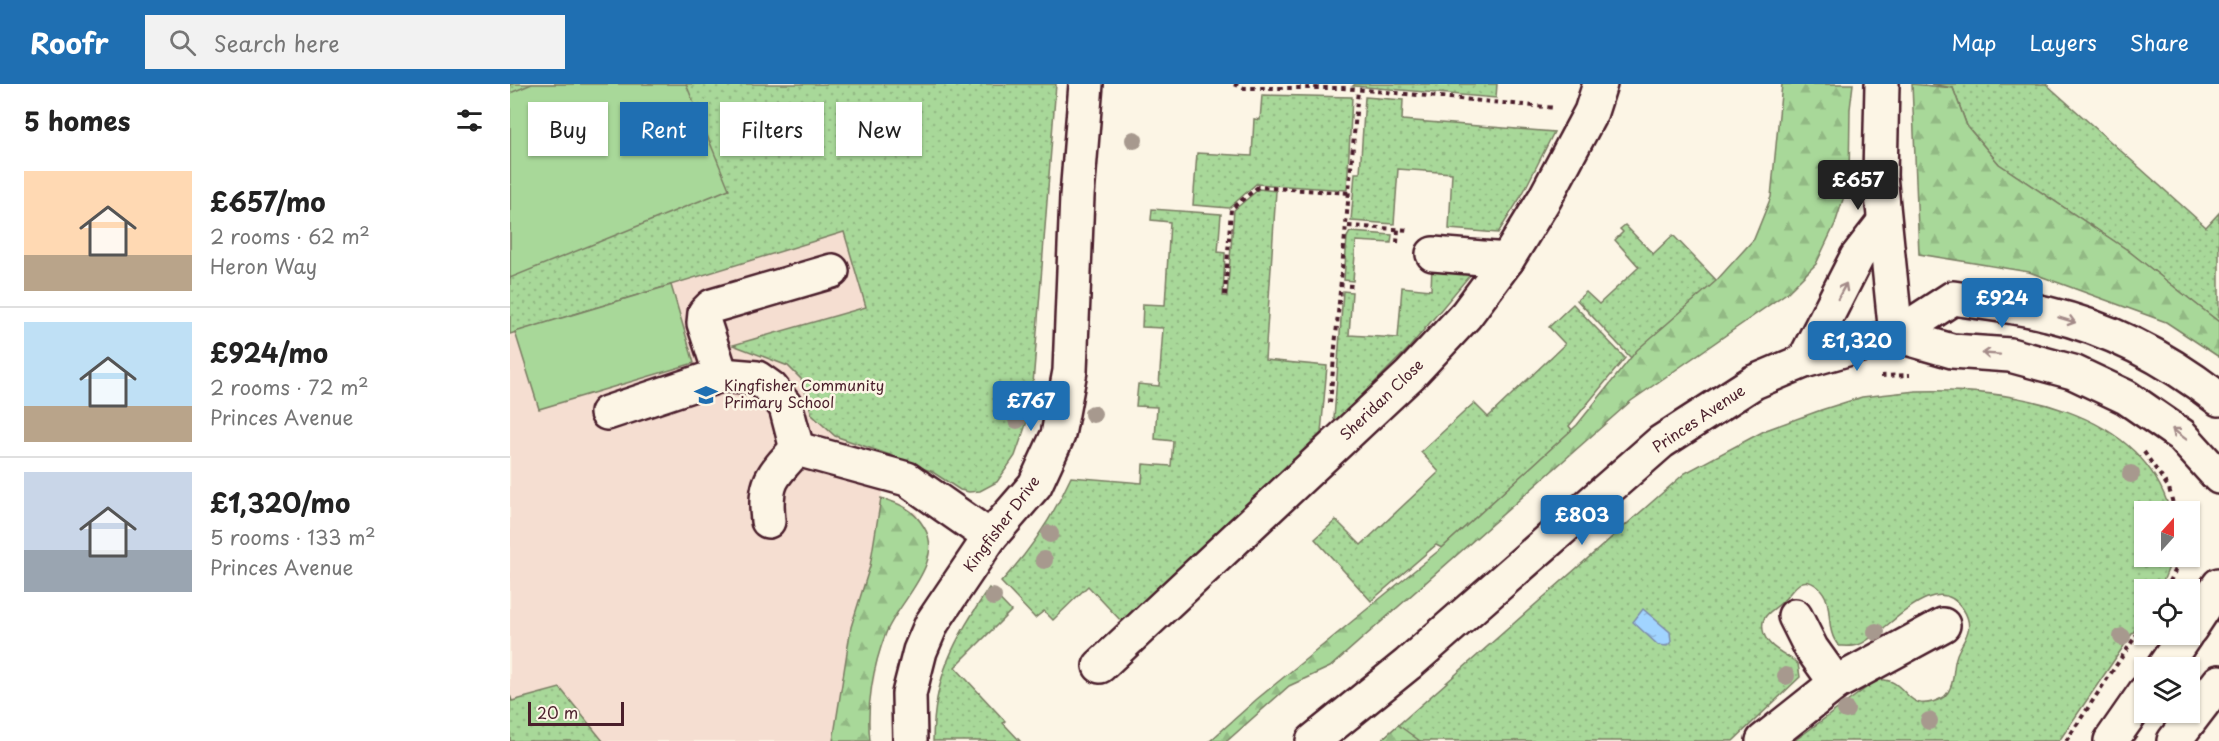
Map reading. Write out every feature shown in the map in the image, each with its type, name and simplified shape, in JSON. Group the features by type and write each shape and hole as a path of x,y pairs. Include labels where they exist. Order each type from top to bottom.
{"street":[{"name":"Kingfisher Drive","path":"910,741 909,694 920,651 932,623 990,537 1035,485 1058,435 1070,371 1077,196 1086,84"},
{"path":"1882,84 1880,176 1896,335 1952,351 2010,356 2073,372 2126,398 2181,435 2219,477"},
{"name":"Sheridan Close","path":"1100,666 1410,375 1466,315 1507,260 1545,198 1596,98"},
{"path":"1804,361 1857,257 1884,222"},
{"path":"1433,254 1507,260"},
{"path":"720,375 705,323 705,313 712,306 832,271"},
{"name":"Princes Avenue","path":"1313,741 1408,664 1661,442 1754,382 1804,361 1896,335 1953,298 2048,313 2097,329 2150,352 2219,399"},
{"path":"607,413 720,375 757,378 771,388 786,407 797,449"},
{"path":"797,449 907,479 990,537"},
{"path":"768,521 766,502 771,476 797,449"},
{"path":"2178,650 2219,585"},
{"path":"1795,616 1811,648 1836,683"},
{"path":"1763,741 1836,683 1942,625"},
{"path":"2174,741 2207,701"},
{"path":"2111,741 2134,709"}],"path":[{"path":"1234,84 1244,88 1343,88 1596,98"},
{"path":"1343,88 1348,84"},
{"path":"1333,367 1343,231 1348,226 1358,90"},
{"path":"1225,295 1231,209 1258,187 1350,193"},
{"path":"1397,243 1398,229"},
{"path":"1339,285 1353,286"},
{"path":"1879,376 1915,375"},
{"path":"2136,445 2144,452 2169,488 2172,501"},
{"path":"2066,741 2134,639"}],"shaded area":[{"name":"Kingfisher Community Primary School","path":"510,84 932,84 893,456 881,497 899,503 916,513 927,532 930,553 925,567 887,631 879,653 870,704 870,741 510,741"}],"green space":[{"path":"510,84 1056,84 1031,410 1015,456 997,482 980,491 960,490 931,471 892,459 893,456 835,436 812,415 802,380 788,366 733,345 866,307 844,232 510,334"},
{"path":"532,84 686,84 693,102 620,102 620,156 708,156 708,138 729,189 510,278 510,93"},
{"path":"1355,84 1497,84 1496,98 1353,86"},
{"path":"1782,84 1853,84 1850,109 1849,181 1835,224 1816,264 1788,292 1631,401 1330,667 1289,686 1227,741 1210,741 1257,699 1442,548 1577,425 1637,350 1716,281 1754,239 1771,197"},
{"path":"1912,84 1953,88 1967,126 1999,164 2126,249 2219,322 2219,357 2166,322 2029,272 1919,254"},
{"path":"1931,84 2046,84 2206,227 2219,213 2219,322 2126,249 1999,164 1967,126 1953,88"},
{"path":"1262,95 1352,97 1347,190 1256,184 1229,208 1193,205 1197,153 1252,156 1254,119 1260,120"},
{"path":"1365,97 1403,100 1402,120 1554,132 1522,195 1498,233 1449,229 1452,173 1398,169 1394,224 1351,221 1355,173 1360,173"},
{"path":"1259,189 1276,191 1265,360 1327,366 1321,433 1122,622 1088,586 1053,620 1044,611 1035,618 1001,582 1040,532 1057,506 1071,477 1142,483 1143,464 1171,466 1173,441 1155,439 1157,407 1136,406 1138,384 1159,386 1163,328 1142,327 1143,304 1165,305 1170,222 1151,220 1152,209 1221,214 1218,252 1225,253 1223,296 1227,296 1234,210"},
{"path":"1625,225 1653,254 1673,235 1717,281 1631,358 1577,300 1586,292 1599,304 1639,267 1615,240 1623,232 1620,229"},
{"path":"1350,232 1392,235 1391,243 1356,241 1353,281 1344,280 1347,237"},
{"path":"1432,266 1475,269 1408,349 1336,421 1334,419 1343,291 1352,292 1349,335 1398,338 1402,287 1431,290"},
{"path":"671,285 694,363 539,409 515,332"},
{"path":"1573,304 1625,358 1569,426 1572,430 1442,548 1436,545 1371,601 1315,539 1336,520 1361,545 1439,472 1421,452 1474,403 1488,417 1565,344 1549,327"},
{"path":"1916,391 1952,391 2028,400 2066,411 2100,427 2130,448 2154,476 2165,501 2134,501 2134,567 2169,567 2164,579 2134,579 2134,631 2059,741 1794,741 1877,680 1888,680 1896,684 1913,700 1921,703 1944,697 1951,686 1956,656 1967,635 1969,625 1963,609 1951,598 1938,595 1924,599 1909,608 1858,645 1839,646 1832,632 1827,600 1818,587 1806,581 1798,585 1764,618 1763,622 1766,639 1798,664 1800,677 1733,741 1380,741 1685,473 1766,430 1862,397"},
{"path":"881,498 911,511 924,527 929,540 929,554 925,568 892,621 881,646 870,700 870,741 833,741 851,627 870,566"},
{"path":"989,588 1011,611 955,667 1005,721 1003,723 1020,741 933,741 937,697 948,660 956,642"},
{"path":"560,688 603,741 510,741 510,695 512,701"},
{"path":"1398,725 1420,741 1380,741"}],"water":[{"path":"1643,609 1670,632 1671,642 1667,646 1658,645 1633,622"}],"place":[{"name":"Kingfisher Community Primary School","path":"706,395"}]}
